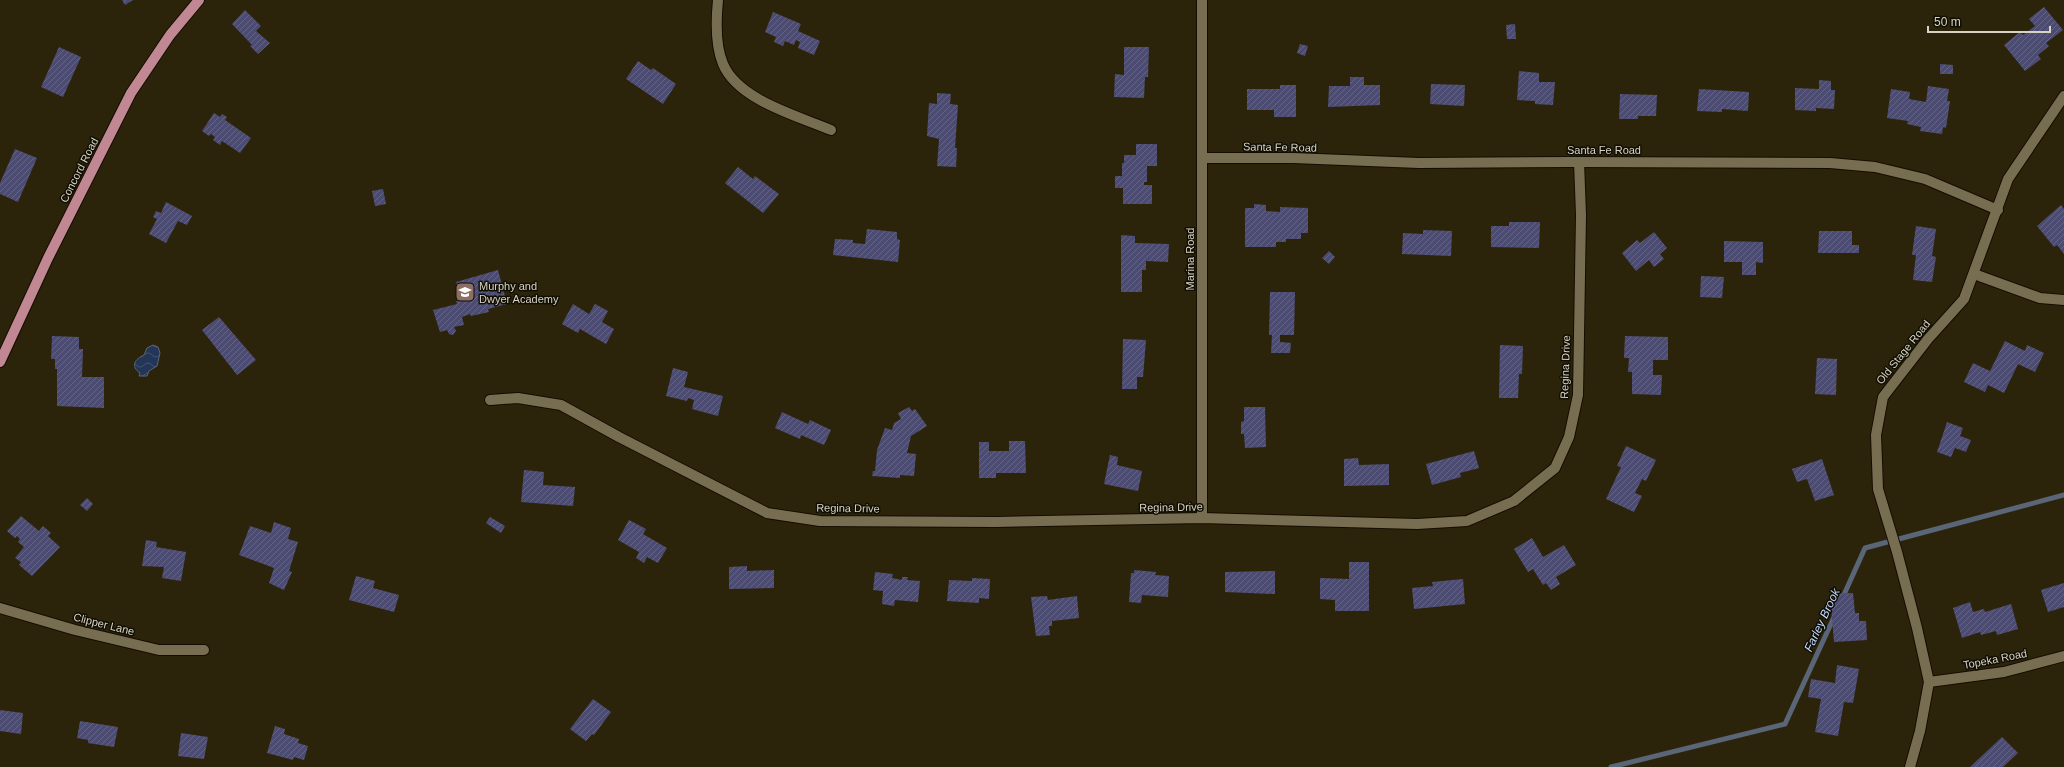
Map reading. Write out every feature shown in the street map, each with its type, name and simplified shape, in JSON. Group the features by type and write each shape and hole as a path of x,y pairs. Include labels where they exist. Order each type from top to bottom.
{"main road":[{"name":"Concord Road","path":"0,362 48,258 131,93 170,35 199,0"}],"street":[{"path":"718,0 716,15 720,55 724,65 738,85 763,101 831,130"},
{"name":"Marina Road","path":"1202,0 1202,518"},
{"name":"Old Stage Road","path":"1910,767 1920,731 1929,682 1917,628 1897,552 1878,489 1876,435 1883,397 1928,339 1964,299 1998,210 2008,179 2064,96"},
{"name":"Santa Fe Road","path":"1202,158 1293,158 1419,163 1830,163 1875,168 1925,179 1998,210"},
{"name":"Regina Drive","path":"490,400 518,398 561,404 619,437 767,514 820,520 856,521 996,522 1202,518 1417,524 1467,521 1514,501 1555,468 1569,437 1578,395 1581,215 1579,162"},
{"path":"1974,274 2040,298 2064,300"},
{"name":"Clipper Lane","path":"0,608 76,630 159,650 204,650"},
{"name":"Topeka Road","path":"1929,682 2004,672 2064,656"}],"water":[{"path":"153,345 158,347 160,353 157,366 149,371 147,376 139,376 140,373 134,365 138,359 144,355 147,348"}],"building":[{"path":"122,0 133,0 125,5"},
{"path":"2044,7 2063,30 2046,43 2049,46 2038,55 2041,59 2025,71 2004,45 2020,32 2023,35 2035,26 2029,19"},
{"path":"245,10 261,26 256,31 270,43 258,54 250,46 252,45 232,24"},
{"path":"773,12 801,24 798,31 820,41 814,55 798,48 800,42 796,40 794,45 785,41 783,46 774,42 776,37 765,32"},
{"path":"1515,24 1516,39 1507,39 1506,25"},
{"path":"1300,44 1308,46 1305,56 1297,53"},
{"path":"59,47 81,57 63,97 41,87"},
{"path":"1124,47 1149,47 1148,77 1145,77 1144,98 1114,97 1115,74 1124,75"},
{"path":"638,61 651,70 653,68 676,84 663,104 626,79"},
{"path":"1940,64 1953,65 1953,74 1940,74"},
{"path":"1519,71 1539,73 1539,82 1555,82 1553,105 1535,104 1535,101 1517,100"},
{"path":"1350,77 1364,77 1364,85 1380,85 1380,105 1328,107 1329,86 1350,86"},
{"path":"1819,80 1831,81 1831,90 1835,90 1834,109 1816,108 1816,111 1795,110 1795,88 1819,89"},
{"path":"1431,84 1465,85 1464,106 1430,104"},
{"path":"1280,85 1296,85 1296,117 1274,117 1274,110 1247,110 1247,89 1280,89"},
{"path":"1928,86 1949,89 1947,101 1950,101 1946,128 1943,127 1942,134 1920,131 1921,127 1907,124 1908,121 1887,118 1891,89 1910,92 1909,99 1926,102"},
{"path":"1699,89 1749,92 1748,111 1722,109 1722,112 1697,111"},
{"path":"937,93 951,94 950,104 958,105 955,148 957,148 956,167 937,166 939,139 927,136 929,103 937,104"},
{"path":"1620,94 1657,95 1656,116 1638,116 1638,119 1619,119"},
{"path":"214,113 220,117 222,114 227,117 225,120 251,138 240,153 222,141 220,145 213,140 215,137 211,134 209,136 202,131"},
{"path":"1136,144 1157,144 1157,166 1147,166 1147,182 1144,182 1144,185 1152,185 1152,204 1123,204 1123,188 1115,188 1115,176 1122,176 1122,163 1124,163 1124,155 1136,155"},
{"path":"15,149 37,158 18,202 0,194 0,183"},
{"path":"738,167 753,179 755,176 779,194 763,213 725,183"},
{"path":"383,189 386,204 375,206 372,191"},
{"path":"166,202 192,216 187,225 178,221 166,243 149,234 157,219 153,217 156,211 161,213"},
{"path":"1254,204 1266,205 1266,211 1280,212 1280,207 1308,208 1308,233 1301,233 1301,239 1286,239 1286,242 1276,242 1276,247 1245,247 1245,208 1254,208"},
{"path":"2061,205 2064,209 2064,254 2057,245 2054,247 2037,226"},
{"path":"1509,222 1540,222 1539,248 1491,247 1491,226 1509,226"},
{"path":"1916,226 1936,229 1932,256 1936,257 1932,282 1913,280 1916,255 1912,255"},
{"path":"867,229 897,232 897,239 900,240 898,262 833,255 835,239 853,240 853,243 865,244"},
{"path":"1423,230 1452,231 1451,256 1402,254 1403,233 1423,234"},
{"path":"1819,231 1852,231 1852,245 1859,245 1859,253 1818,253"},
{"path":"1654,232 1667,248 1660,254 1664,259 1654,267 1649,260 1636,271 1622,253 1637,240 1640,243"},
{"path":"1121,235 1135,236 1135,243 1169,244 1168,262 1146,261 1146,270 1142,270 1142,292 1121,292"},
{"path":"1724,241 1763,242 1763,263 1756,262 1756,275 1742,275 1742,262 1724,262"},
{"path":"1329,251 1335,257 1329,264 1322,258"},
{"path":"498,270 507,304 488,309 489,312 471,316 470,314 462,317 464,325 454,327 456,331 453,335 449,334 447,330 440,332 433,310 457,304 456,301 461,300 456,282"},
{"path":"1701,276 1724,277 1722,298 1700,297"},
{"path":"1270,292 1295,292 1294,335 1280,335 1280,342 1291,343 1290,353 1271,353 1272,335 1269,335"},
{"path":"573,304 589,314 595,304 608,311 602,322 614,329 606,344 580,329 578,333 562,324"},
{"path":"219,317 256,360 237,375 202,330"},
{"path":"52,336 79,337 79,349 83,349 82,377 104,377 104,408 57,406 57,369 55,369 55,359 51,359"},
{"path":"1625,336 1668,337 1668,360 1653,360 1653,375 1662,375 1661,395 1632,394 1632,372 1628,372 1629,358 1624,358"},
{"path":"1123,339 1146,340 1143,377 1137,377 1137,389 1122,389"},
{"path":"2005,341 2025,351 2027,345 2044,353 2035,372 2018,364 2004,393 1988,385 1985,392 1964,382 1973,363 1990,371"},
{"path":"1500,345 1523,346 1522,374 1519,374 1518,398 1499,398"},
{"path":"1817,358 1837,359 1836,395 1815,394"},
{"path":"673,368 688,372 684,387 723,396 718,416 692,409 694,400 688,398 687,401 666,396"},
{"path":"909,407 912,411 915,409 927,426 911,436 907,453 916,454 914,476 900,475 900,478 872,476 873,471 875,471 877,450 885,428 892,430 894,423 901,419 898,413"},
{"path":"1244,407 1265,407 1266,447 1245,448 1244,434 1241,434 1241,422 1244,421"},
{"path":"782,412 808,424 810,420 831,430 824,445 801,435 800,439 775,428"},
{"path":"1947,422 1963,428 1960,436 1971,440 1966,452 1955,448 1951,457 1937,452"},
{"path":"1009,441 1025,441 1026,473 996,473 996,478 979,478 979,442 989,442 989,451 1009,451"},
{"path":"1626,446 1656,460 1646,481 1642,479 1635,493 1642,496 1634,512 1606,499 1621,467 1617,466"},
{"path":"1474,451 1479,468 1460,473 1461,477 1432,485 1426,464"},
{"path":"1110,455 1118,457 1117,465 1142,471 1138,491 1104,484"},
{"path":"1358,458 1359,465 1389,464 1389,485 1344,486 1344,459"},
{"path":"1822,459 1834,495 1815,501 1807,479 1797,482 1792,469"},
{"path":"524,470 544,472 543,485 575,487 573,506 521,502"},
{"path":"87,498 93,504 87,511 80,505"},
{"path":"21,516 39,531 43,526 51,533 48,536 60,547 32,576 19,565 21,562 15,558 24,547 18,542 20,539 17,536 15,538 7,531"},
{"path":"490,517 505,526 501,533 486,523"},
{"path":"629,520 646,529 643,534 667,548 658,563 647,557 644,563 636,558 639,552 618,540"},
{"path":"274,522 291,528 288,539 298,542 289,571 292,572 284,590 269,583 274,568 239,555 250,526 271,533"},
{"path":"1532,538 1543,557 1564,545 1576,565 1556,577 1560,584 1551,590 1546,583 1543,585 1533,569 1528,572 1514,549"},
{"path":"146,540 157,542 156,547 186,552 181,581 162,578 164,567 142,566"},
{"path":"1349,562 1369,562 1369,611 1335,611 1335,600 1320,599 1320,578 1349,579"},
{"path":"747,566 747,571 774,570 774,588 729,589 729,567"},
{"path":"1134,570 1156,572 1155,575 1169,576 1168,597 1142,595 1141,603 1129,602 1131,573 1134,573"},
{"path":"1275,571 1275,594 1225,592 1225,572"},
{"path":"875,572 893,574 892,578 902,580 902,577 908,577 907,580 920,581 918,602 895,600 894,606 882,604 883,591 873,590"},
{"path":"356,576 375,581 373,588 399,595 394,612 349,600"},
{"path":"972,578 990,579 989,599 979,598 979,603 947,601 949,580 972,581"},
{"path":"1463,579 1465,604 1414,609 1412,588 1433,586 1432,582"},
{"path":"2064,583 2064,607 2048,612 2041,590"},
{"path":"1853,593 1855,613 1859,613 1859,621 1866,621 1867,640 1834,642 1830,594"},
{"path":"1047,596 1048,600 1077,596 1079,618 1052,621 1052,626 1049,626 1050,635 1036,636 1031,597"},
{"path":"1970,602 1973,612 1984,609 1985,612 2011,604 2018,629 1997,635 1996,631 1981,635 1980,632 1962,638 1953,608"},
{"path":"1837,665 1859,669 1853,703 1844,702 1838,736 1815,732 1821,699 1808,697 1811,679 1835,683"},
{"path":"593,699 611,712 594,735 592,734 586,741 570,729"},
{"path":"0,710 23,713 21,734 0,731"},
{"path":"80,721 118,727 114,747 88,743 88,740 77,738"},
{"path":"275,726 285,729 284,734 299,739 298,743 308,746 304,760 294,757 293,760 267,753"},
{"path":"181,733 208,737 204,759 178,756"},
{"path":"2002,737 2018,753 2003,767 1970,767"}],"waterway":[{"name":"Farley Brook","path":"1842,599 1865,548 2064,495"},
{"name":"Farley Brook","path":"1611,767 1785,724 1835,615"}],"place":[{"name":"Murphy and Dwyer Academy","path":"465,292"}]}
